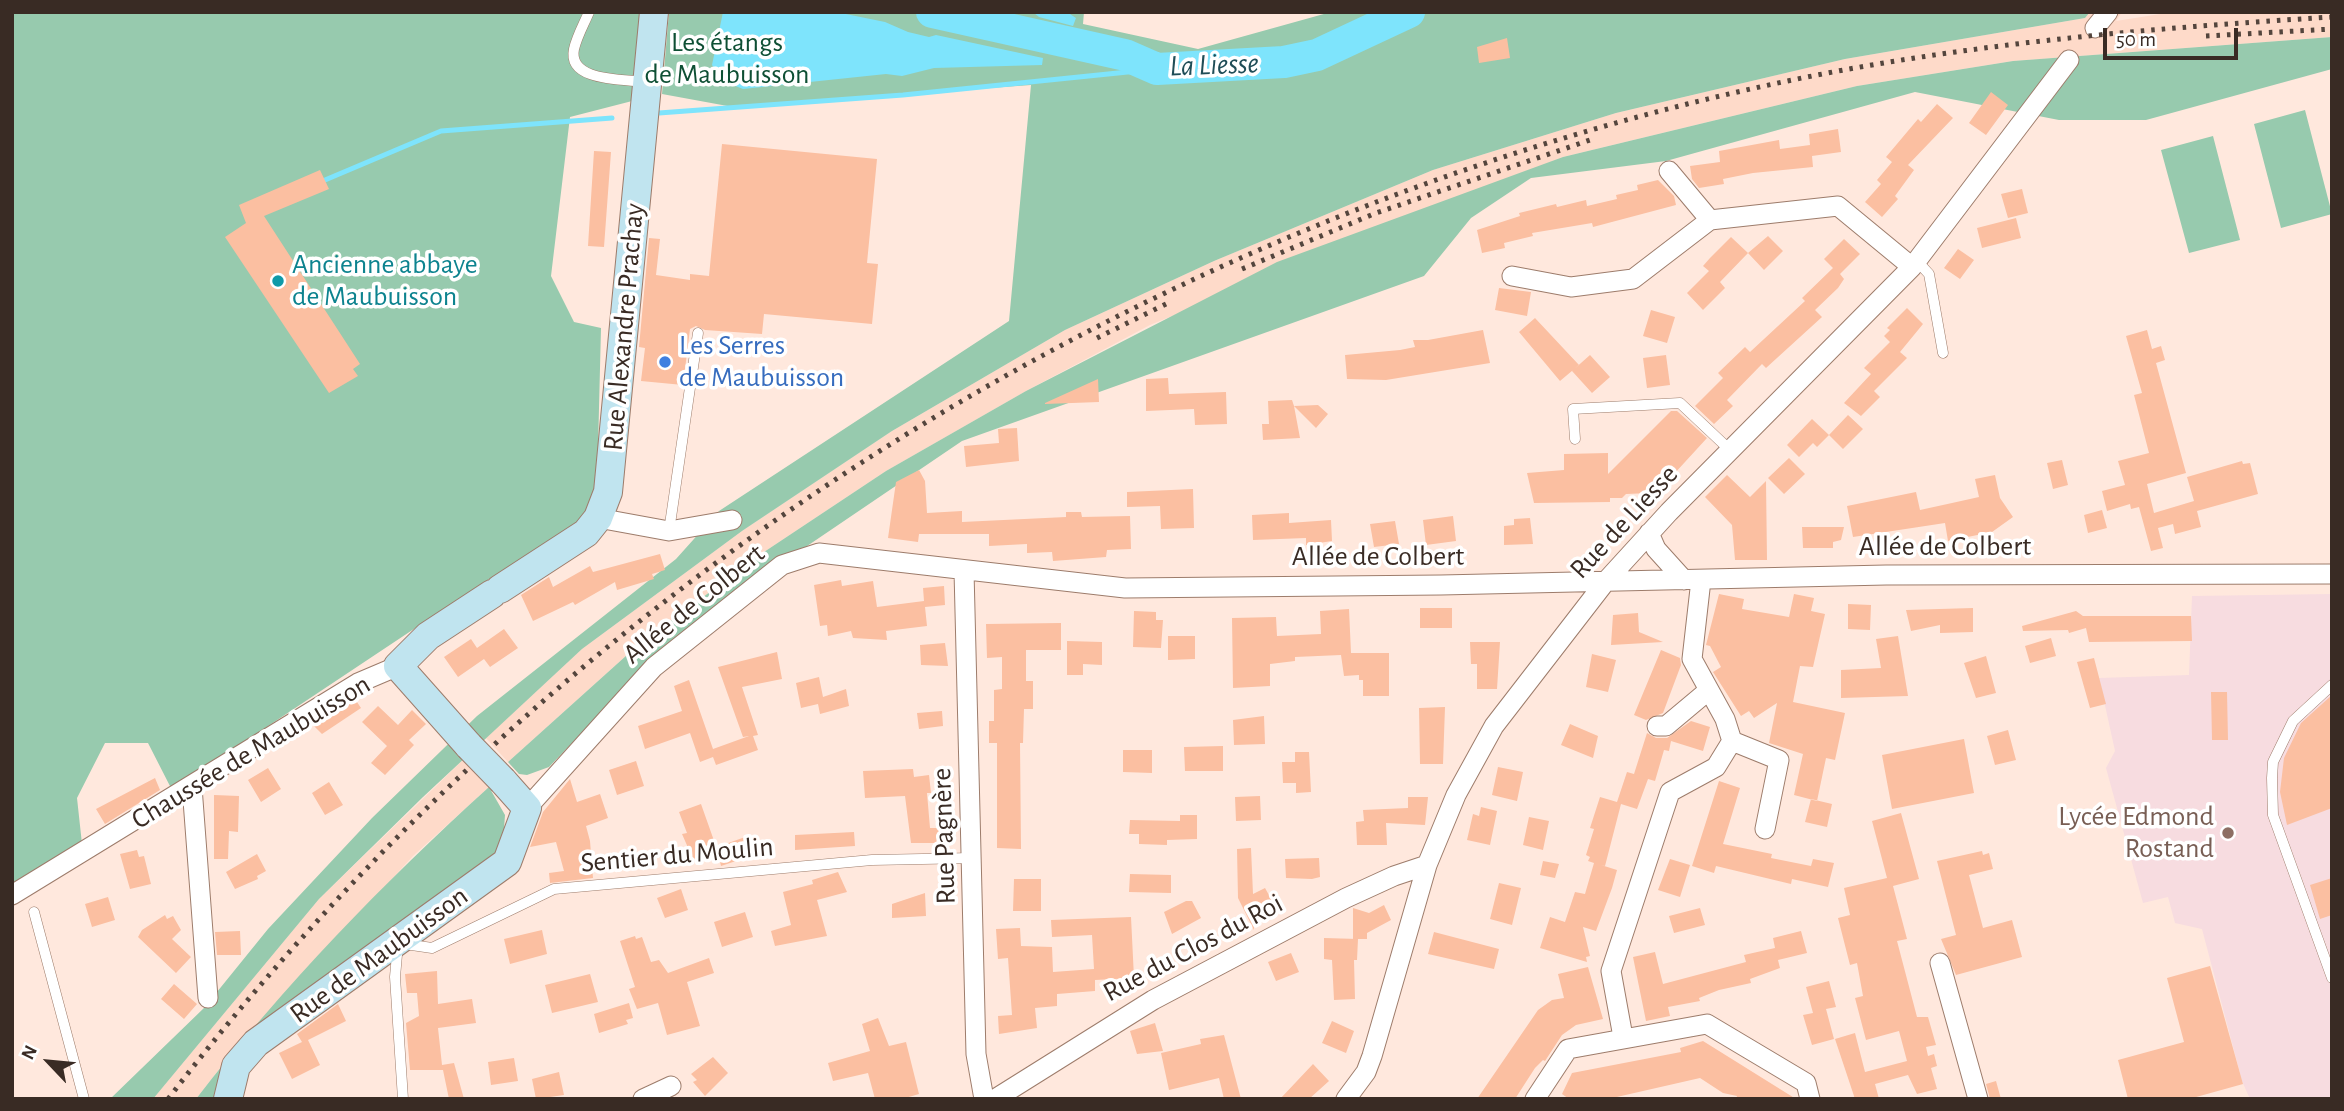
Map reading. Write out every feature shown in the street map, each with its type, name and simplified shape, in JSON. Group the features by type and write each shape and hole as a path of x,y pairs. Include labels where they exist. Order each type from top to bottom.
{"street":[{"name":"Rue Alexandre Prachay","path":"398,666 428,636 586,533 598,517 608,492 654,12"},
{"path":"2095,28 2108,12"},
{"name":"Rue de Liesse","path":"1346,1099 1366,1072 1427,865 1480,747 1606,581 1649,533 1914,264 2069,60"},
{"path":"1669,171 1710,220"},
{"path":"1512,276 1571,287 1633,279 1710,220 1838,206 1914,264"},
{"path":"598,517 669,531 732,520"},
{"path":"1623,1037 1611,971 1670,792 1716,766 1732,741 1726,719 1692,659 1693,580 1656,549 1649,533"},
{"name":"Allée de Colbert","path":"527,808 654,667 782,565 819,553 1125,588 1886,575 2332,574"},
{"name":"Rue Pagnère","path":"964,571 976,1054 984,1099"},
{"name":"Chaussée de Maubuisson","path":"12,895 358,683 398,666 527,808"},
{"path":"1657,726 1666,726 1709,690"},
{"path":"1732,741 1779,760 1765,829"},
{"path":"191,787 208,998"},
{"name":"Rue de Maubuisson","path":"228,1099 236,1066 256,1043 507,862 527,808"},
{"name":"Rue du Clos du Roi","path":"995,1099 1153,1000 1346,898 1394,876 1427,865"},
{"path":"1940,963 1978,1099"},
{"path":"1535,1099 1568,1048 1707,1024 1805,1083 1810,1099"},
{"path":"643,1099 670,1086"}],"lane":[{"path":"589,12 573,51 577,67 586,74 647,83"},
{"path":"1914,264 1929,274 1943,353"},
{"path":"669,531 698,333"},
{"path":"1575,439 1573,410 1680,403 1731,451"},
{"path":"2332,685 2293,720 2273,762 2272,778 2273,815 2332,978"},
{"name":"Sentier du Moulin","path":"398,943 432,948 554,889 859,861 973,858"},
{"path":"34,912 85,1099"},
{"path":"398,943 394,977 403,1099"}],"shaded area":[{"path":"2090,12 2122,12 2116,21 2173,12 2332,12 2332,37 2013,61 1857,86 1563,157 1150,325 1026,391 886,471 761,554 637,646 508,762 486,738 582,649 742,531 892,431 1065,330 1214,261 1433,170 1616,113 1845,59 2085,18"},
{"name":"Lycée Edmond Rostand","path":"2332,594 2332,1099 2250,1099 2242,1081 2202,929 2175,923 2168,897 2143,903 2106,768 2115,751 2099,678 2189,675 2192,596"},
{"path":"463,760 489,787 413,856 227,1059 196,1099 153,1099 319,899"}],"green space":[{"path":"12,12 645,12 636,100 570,117 551,276 574,322 601,328 597,488 594,502 571,529 486,581 172,790 148,743 105,743 77,798 82,844 12,886"},
{"name":"Les étangs de Maubuisson","path":"669,12 1084,12 1083,24 1198,49 1331,12 2090,12 2085,18 1845,59 1616,113 1433,170 1214,261 1065,330 892,431 742,531 582,649 423,797 319,899 153,1099 110,1099 204,1008 268,929 372,818 477,716 676,559 719,511 1009,321 1031,85 733,107 662,94"},
{"path":"2332,37 2332,69 2146,120 2059,120 1915,92 1666,161 1531,178 1471,218 1424,276 962,441 757,580 638,674 549,767 527,775 519,774 508,762 637,646 761,554 886,471 1026,391 1277,262 1563,157 1857,86 2013,61"},
{"path":"2305,110 2332,214 2281,228 2254,124"},
{"path":"2213,136 2240,240 2189,253 2161,150"},
{"path":"489,787 505,815 503,843 481,876 354,964 214,1099 196,1099 299,975 411,860"}],"water":[{"path":"723,12 836,12 885,22 929,37 936,35 1043,58 1042,65 934,68 902,76 886,74 743,89 723,81 712,65"},
{"path":"1067,12 1076,18 1073,26 1039,17 1034,13"}],"building":[{"path":"1507,38 1510,58 1479,63 1477,47"},
{"path":"1991,92 2008,105 1986,135 1969,123"},
{"path":"1937,104 1953,118 1908,165 1914,170 1895,196 1898,199 1882,217 1865,202 1881,184 1877,180 1892,162 1886,157 1918,119 1921,122"},
{"path":"1838,129 1841,152 1812,156 1813,167 1753,173 1723,179 1724,184 1699,188 1692,179 1690,166 1720,162 1719,151 1779,140 1780,149 1810,145 1809,134"},
{"path":"722,144 877,159 867,263 878,264 872,324 764,314 762,334 705,330 696,326 690,329 683,385 641,381 645,348 639,347 649,238 660,239 656,275 690,280 690,274 709,276"},
{"path":"594,151 611,152 604,247 588,246"},
{"name":"Ancienne abbaye de Maubuisson","path":"320,170 329,189 264,216 360,364 353,369 358,376 329,393 225,237 246,223 239,205"},
{"path":"1658,180 1674,196 1676,205 1593,227 1592,223 1532,233 1533,236 1504,243 1505,248 1482,253 1477,230 1520,216 1519,213 1556,204 1557,207 1586,200 1587,206 1617,199 1616,195 1638,190 1637,185"},
{"path":"2022,189 2028,213 2008,218 2001,194"},
{"path":"2016,218 2021,238 1982,248 1977,228"},
{"path":"1768,236 1783,251 1764,270 1748,253"},
{"path":"1731,237 1748,253 1720,282 1725,288 1703,310 1687,293 1709,271 1703,266"},
{"path":"1844,239 1860,254 1840,274 1844,279 1838,288 1815,310 1822,317 1766,368 1762,364 1727,400 1733,406 1714,424 1695,406 1723,378 1718,373 1745,347 1750,352 1805,301 1802,298 1833,268 1824,259"},
{"path":"1958,249 1974,260 1960,279 1944,268"},
{"path":"1499,288 1531,292 1527,316 1495,310"},
{"path":"1907,308 1923,324 1900,352 1907,358 1874,391 1880,397 1861,416 1844,403 1871,374 1864,368 1890,342 1884,336 1890,330 1887,328"},
{"path":"1651,310 1675,317 1667,343 1643,336"},
{"path":"1535,318 1579,365 1560,381 1519,332"},
{"path":"1483,330 1490,363 1386,380 1347,379 1345,355 1400,350 1415,347 1413,340 1428,340"},
{"path":"2147,330 2152,349 2161,346 2165,360 2156,363 2186,473 2147,484 2154,513 2194,501 2187,477 2242,461 2243,464 2250,463 2258,494 2197,511 2201,527 2175,534 2173,524 2158,528 2163,548 2151,551 2139,507 2131,509 2130,504 2107,511 2102,491 2125,485 2118,461 2149,453 2134,395 2142,393 2126,336"},
{"path":"1590,355 1610,377 1592,393 1572,371"},
{"path":"1666,355 1670,385 1647,388 1643,358"},
{"path":"1168,378 1169,394 1226,392 1227,424 1195,425 1194,409 1146,411 1146,379"},
{"path":"1098,379 1099,402 1045,404 1045,403"},
{"path":"1292,400 1300,438 1263,440 1262,424 1269,424 1268,401"},
{"path":"1318,405 1328,414 1316,428 1294,406"},
{"path":"1671,411 1677,411 1707,438 1663,486 1660,483 1650,493 1610,498 1610,502 1534,503 1527,473 1564,470 1564,454 1608,453 1608,474"},
{"path":"1848,415 1863,429 1843,449 1829,435"},
{"path":"1812,419 1829,435 1817,447 1813,443 1799,457 1787,445"},
{"path":"1017,428 1019,461 966,467 964,446 999,443 998,429"},
{"path":"1789,458 1805,474 1784,494 1768,478"},
{"path":"2062,460 2068,485 2053,489 2047,463"},
{"path":"919,470 925,481 927,513 962,511 962,522 1066,517 1066,512 1081,512 1082,517 1130,516 1131,549 1107,550 1106,557 1053,561 1052,552 1027,553 1027,544 989,546 989,534 919,534 918,542 888,538 896,482"},
{"path":"1727,475 1750,497 1766,481 1767,560 1735,560 1732,525 1705,497"},
{"path":"1995,475 2000,498 2013,517 1992,532 1948,541 1945,523 1853,537 1847,506 1916,492 1920,510 1979,497 1975,479"},
{"path":"1193,489 1194,528 1161,529 1160,506 1127,507 1127,492"},
{"path":"2102,510 2107,528 2088,533 2084,515"},
{"path":"1289,513 1289,523 1331,520 1332,541 1306,545 1306,538 1253,540 1252,515"},
{"path":"1453,516 1456,541 1426,545 1423,520"},
{"path":"1530,518 1533,544 1504,545 1504,526 1514,525 1514,519"},
{"path":"1395,521 1399,544 1374,547 1370,524"},
{"path":"1802,527 1844,527 1841,540 1833,542 1833,548 1803,548"},
{"path":"660,554 665,570 652,574 654,579 617,590 615,582 575,605 573,602 533,621 521,595 549,577 553,587 590,566 593,572"},
{"path":"841,580 842,586 873,581 877,607 924,601 923,588 944,586 945,605 925,607 927,626 886,631 887,640 853,638 851,631 828,636 827,625 820,626 814,585"},
{"path":"1719,594 1744,599 1742,609 1789,617 1794,594 1814,598 1811,611 1825,614 1813,667 1800,666 1793,702 1845,713 1835,760 1826,758 1817,801 1794,795 1803,754 1769,743 1777,703 1754,718 1749,711 1741,716 1713,672 1721,667 1710,646 1706,645"},
{"path":"1848,604 1871,605 1870,630 1848,629"},
{"path":"1420,608 1452,608 1452,628 1420,628"},
{"path":"1973,608 1973,632 1940,633 1940,625 1911,631 1906,610"},
{"path":"1349,609 1351,653 1389,653 1389,696 1363,696 1363,680 1359,680 1359,675 1344,676 1341,655 1295,657 1295,661 1270,664 1270,686 1233,688 1232,618 1276,617 1277,636 1321,634 1320,611"},
{"path":"1134,611 1156,612 1156,620 1163,620 1161,648 1133,647"},
{"path":"2076,611 2083,616 2191,616 2192,641 2089,642 2086,628 2069,633 2068,630 2023,631 2022,626"},
{"path":"1638,613 1639,632 1663,642 1611,645 1613,615"},
{"path":"1061,623 1061,650 1026,650 1026,681 1033,681 1033,709 1024,709 1023,743 1020,743 1021,849 997,848 997,743 989,743 989,721 994,721 994,690 1002,689 1002,657 987,658 986,624"},
{"path":"504,629 518,648 490,667 484,659 458,677 444,657 471,639 477,648"},
{"path":"1168,636 1195,636 1195,659 1168,660"},
{"path":"1898,636 1908,696 1841,698 1841,670 1881,668 1876,639"},
{"path":"2051,638 2056,656 2030,663 2025,646"},
{"path":"1067,641 1102,642 1102,665 1083,664 1083,675 1067,675"},
{"path":"1470,642 1500,642 1497,689 1477,689 1477,664 1471,664"},
{"path":"945,643 948,666 921,665 920,645"},
{"path":"1661,650 1680,658 1681,665 1663,713 1646,720 1634,715"},
{"path":"777,652 782,679 742,687 758,735 753,736 758,750 716,765 713,757 700,762 690,733 645,749 638,726 682,711 674,686 689,680 713,749 749,736 743,737 718,667"},
{"path":"1592,654 1616,660 1608,692 1586,687"},
{"path":"1986,656 1996,693 1976,698 1964,663"},
{"path":"2094,658 2106,704 2090,708 2077,662"},
{"path":"819,677 823,697 846,689 849,706 820,714 818,704 801,708 796,683"},
{"path":"2211,692 2227,692 2228,740 2212,740"},
{"path":"2332,695 2332,808 2287,825 2280,792 2284,758 2301,723"},
{"path":"355,699 361,708 322,734 313,725"},
{"path":"378,706 398,725 412,710 426,724 409,740 414,745 385,775 371,763 387,746 362,722"},
{"path":"1445,707 1443,764 1420,764 1419,708"},
{"path":"942,711 943,726 919,729 917,713"},
{"path":"1264,716 1265,744 1234,745 1233,720"},
{"path":"1691,721 1710,727 1703,751 1671,741 1669,751 1664,750 1655,781 1648,779 1637,809 1621,804 1605,866 1601,865 1617,870 1612,888 1596,931 1583,927 1590,956 1586,957 1587,962 1540,948 1550,917 1565,922 1575,892 1585,894 1594,863 1588,861 1590,857 1586,855 1594,829 1590,828 1600,797 1617,802 1627,772 1634,774 1647,733 1656,738 1667,738"},
{"path":"1570,724 1598,736 1593,758 1561,745"},
{"path":"2008,730 2016,760 1995,765 1987,736"},
{"path":"1964,739 1974,793 1892,809 1882,755"},
{"path":"1223,746 1223,771 1185,771 1184,747"},
{"path":"1123,750 1152,750 1152,773 1123,772"},
{"path":"1295,752 1309,752 1311,792 1296,793 1296,783 1283,783 1282,762 1295,762"},
{"path":"636,761 644,786 617,795 609,770"},
{"path":"1498,767 1523,772 1517,801 1492,795"},
{"path":"268,768 281,789 261,802 248,780"},
{"path":"913,769 914,777 929,775 931,793 927,793 930,828 948,828 949,843 911,843 905,796 865,798 863,771"},
{"path":"155,778 160,790 105,824 96,809"},
{"path":"570,779 577,802 600,794 608,818 586,826 593,878 550,883 549,873 564,871 556,842 530,847 543,812"},
{"path":"1719,781 1740,788 1723,844 1772,854 1771,858 1811,866 1813,859 1834,863 1828,887 1792,879 1791,884 1716,866 1714,873 1692,866"},
{"path":"329,782 343,805 325,815 312,793"},
{"path":"214,795 239,796 238,832 229,831 228,859 214,859"},
{"path":"1260,796 1261,820 1236,821 1235,797"},
{"path":"1408,797 1428,797 1425,825 1386,823 1387,845 1357,845 1356,822 1364,821 1363,810 1408,808"},
{"path":"1811,799 1832,804 1827,827 1805,822"},
{"path":"701,804 718,852 693,859 682,834 687,833 679,812"},
{"path":"1481,807 1497,811 1490,845 1467,840 1473,814 1479,816"},
{"path":"1901,813 1919,879 1893,886 1907,939 1897,941 1917,1017 1928,1017 1936,1045 1926,1047 1928,1056 1934,1054 1937,1066 1931,1068 1937,1089 1917,1094 1908,1075 1875,1084 1879,1099 1855,1099 1835,1039 1855,1033 1865,1072 1907,1061 1899,1031 1866,1040 1855,998 1863,996 1857,963 1850,965 1838,918 1850,915 1844,888 1887,878 1872,821"},
{"path":"1180,815 1197,815 1197,839 1167,840 1167,845 1139,844 1139,834 1129,834 1130,820 1180,821"},
{"path":"1529,817 1549,821 1543,850 1523,845"},
{"path":"854,832 855,846 795,850 795,835"},
{"path":"748,836 754,855 721,866 717,847"},
{"path":"1251,848 1253,894 1265,888 1274,904 1254,914 1254,930 1238,898 1237,849"},
{"path":"137,850 139,857 144,856 151,884 130,889 120,854"},
{"path":"1982,851 1983,855 1989,853 1993,869 1969,875 1983,928 2012,920 2022,957 1956,975 1941,939 1956,935 1937,861"},
{"path":"257,854 266,871 257,876 258,879 235,889 226,872"},
{"path":"1319,858 1320,877 1286,878 1285,859"},
{"path":"1670,859 1690,865 1680,897 1658,890"},
{"path":"1543,861 1559,864 1555,878 1540,875"},
{"path":"838,872 847,892 817,900 827,936 775,946 771,931 791,925 783,892 813,884 812,880"},
{"path":"1130,874 1171,875 1171,893 1129,892"},
{"path":"2332,878 2332,915 2320,919 2310,885"},
{"path":"1014,879 1041,879 1041,911 1013,911"},
{"path":"1499,883 1521,888 1512,925 1490,919"},
{"path":"681,889 688,910 665,918 657,898"},
{"path":"925,893 926,916 892,918 892,904"},
{"path":"108,897 115,920 92,927 85,904"},
{"path":"1186,901 1192,901 1201,918 1172,934 1164,912"},
{"path":"1384,905 1391,920 1367,933 1367,939 1353,939 1353,908 1369,913"},
{"path":"1700,908 1705,925 1674,933 1669,916"},
{"path":"745,912 753,937 722,947 714,922"},
{"path":"165,915 167,919 173,916 181,930 172,939 191,957 176,973 138,937 142,930"},
{"path":"1131,917 1134,978 1095,980 1095,991 1057,994 1057,1006 1035,1008 1037,1028 999,1034 998,1016 1012,1015 1008,958 998,959 996,929 1020,928 1021,946 1052,947 1053,972 1094,969 1092,935 1052,937 1051,920"},
{"path":"542,930 547,954 510,964 504,939"},
{"path":"240,931 241,955 217,955 215,932"},
{"path":"1801,931 1807,953 1778,960 1780,968 1750,979 1751,983 1719,990 1699,998 1700,1001 1668,1007 1670,1016 1646,1021 1633,957 1655,952 1663,984 1746,962 1744,955 1775,948 1773,938"},
{"path":"1434,932 1499,949 1494,969 1428,954"},
{"path":"635,936 636,939 642,937 651,962 659,960 668,973 709,958 714,973 687,982 700,1026 667,1035 658,1003 637,1009 629,989 635,987 620,941"},
{"path":"1324,938 1358,939 1357,960 1354,960 1355,999 1334,1000 1332,960 1324,959"},
{"path":"1291,953 1299,972 1276,981 1268,962"},
{"path":"2210,966 2243,1084 2189,1099 2128,1099 2118,1060 2184,1042 2167,978"},
{"path":"1588,967 1603,1019 1576,1025 1562,1035 1545,1061 1535,1068 1515,1099 1477,1099 1538,1010 1552,1000 1564,998 1558,974"},
{"path":"437,971 438,1004 472,999 476,1023 438,1028 442,1065 454,1063 464,1099 449,1099 443,1070 410,1070 406,1023 419,1016 417,993 407,993 405,974"},
{"path":"590,974 598,1002 552,1013 545,985"},
{"path":"1829,981 1836,1007 1826,1009 1834,1039 1812,1045 1803,1015 1813,1013 1806,987"},
{"path":"174,984 197,1004 184,1019 161,999"},
{"path":"629,1003 633,1018 626,1020 628,1024 599,1033 594,1014"},
{"path":"338,1004 346,1021 308,1040 320,1065 292,1079 279,1053 302,1042 297,1034"},
{"path":"878,1018 889,1046 906,1042 919,1094 902,1099 875,1099 868,1073 833,1081 828,1063 870,1051 862,1024"},
{"path":"1332,1021 1354,1031 1346,1053 1322,1043"},
{"path":"1155,1023 1163,1051 1137,1054 1130,1031"},
{"path":"1224,1035 1241,1099 1224,1099 1219,1078 1169,1090 1161,1053 1201,1044 1200,1039"},
{"path":"1703,1041 1796,1099 1736,1099 1737,1096 1723,1093 1700,1078 1608,1099 1569,1099 1562,1094 1572,1073 1681,1052 1680,1048"},
{"path":"713,1057 728,1073 705,1096 693,1082 697,1080 691,1074"},
{"path":"514,1058 518,1081 491,1085 488,1062"},
{"path":"1313,1064 1329,1081 1309,1099 1280,1099"},
{"path":"559,1072 564,1095 536,1099 532,1079"},
{"path":"1996,1081 2001,1099 1990,1099 1986,1084"}],"waterway":[{"name":"La Liesse","path":"932,12 1125,55 1157,69 1284,62 1317,55 1409,12"},
{"path":"659,113 903,95 1157,69"},
{"path":"325,180 441,131 612,118"}],"railway":[{"path":"168,1099 322,916 491,748 674,595 869,458 1076,338 1292,236 1516,153 1746,90 1964,51 2184,27 2332,17"},
{"path":"2206,36 2332,29"},
{"path":"1242,269 1376,213 1590,140"},
{"path":"1097,338 1172,301"}],"place":[{"name":"Ancienne abbaye de Maubuisson","path":"278,281"},
{"name":"Les Serres de Maubuisson","path":"665,362"},
{"name":"Lycée Edmond Rostand","path":"2228,833"}]}
